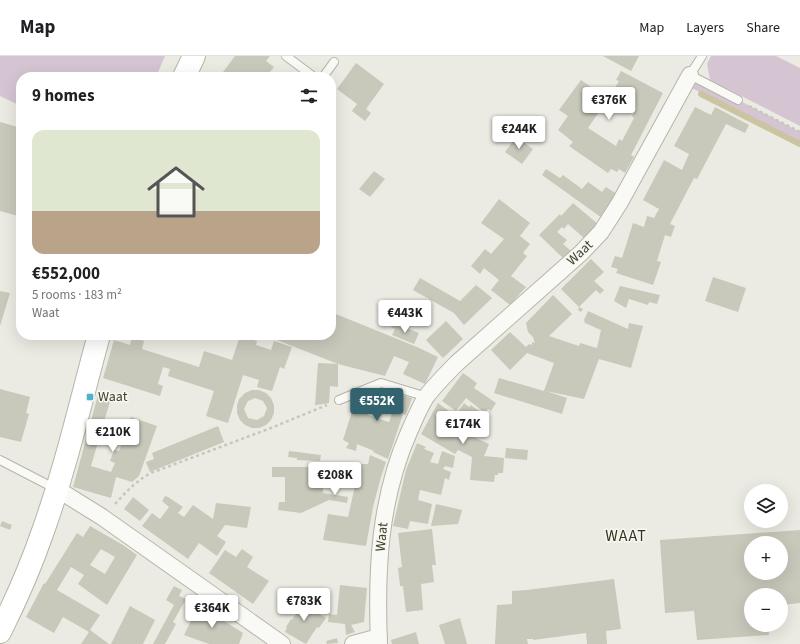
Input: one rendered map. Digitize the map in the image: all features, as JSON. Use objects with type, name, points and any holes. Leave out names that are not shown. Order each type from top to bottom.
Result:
[{"type":"main road","points":[[186,72],[194,56]]},
{"type":"main road","points":[[0,632],[37,547],[57,489],[98,340]]},
{"type":"street","name":"Waat","points":[[353,644],[379,641],[379,561],[383,519],[388,493],[406,437],[426,397],[457,363],[581,253],[601,232],[619,204],[690,75]]},
{"type":"street","points":[[57,489],[102,518],[282,644]]},
{"type":"lane","points":[[286,56],[307,72]]},
{"type":"lane","points":[[702,56],[690,75],[738,100]]},
{"type":"lane","points":[[327,72],[334,62]]},
{"type":"lane","points":[[339,400],[381,383],[426,397]]},
{"type":"lane","points":[[0,460],[57,489]]},
{"type":"path","points":[[738,100],[800,132]]},
{"type":"path","points":[[102,518],[133,486],[142,478],[151,473],[271,428],[339,400]]},
{"type":"shaded area","points":[[0,56],[165,56],[158,72],[16,72],[16,104],[0,96]]},
{"type":"shaded area","points":[[711,56],[776,56],[800,68],[800,126],[710,80],[707,64]]},
{"type":"shaded area","points":[[690,75],[800,132],[800,144],[684,84]]},
{"type":"building","points":[[235,56],[270,56],[266,61],[274,67],[270,72],[223,72]]},
{"type":"building","points":[[603,56],[639,56],[631,71]]},
{"type":"building","points":[[356,63],[384,84],[366,109],[371,113],[365,121],[352,111],[357,104],[337,89]]},
{"type":"building","points":[[621,71],[663,93],[631,155],[634,157],[625,173],[619,169],[617,172],[611,169],[608,173],[569,146],[573,142],[558,130],[568,116],[559,110],[581,80],[608,99],[619,81],[616,80]],"holes":[[[621,101],[636,108],[632,116],[634,118],[622,141],[619,139],[616,146],[588,128],[605,103],[618,109]]]},
{"type":"building","points":[[695,107],[711,115],[715,107],[749,125],[745,133],[726,124],[697,179],[694,178],[670,224],[675,226],[671,237],[665,235],[657,261],[661,262],[653,285],[616,273],[618,269],[611,267],[615,256],[622,258],[633,223],[644,227],[647,216],[654,218],[659,209],[643,200],[664,160],[682,170],[689,154],[674,146]]},
{"type":"building","points":[[0,122],[16,127],[16,215],[0,211]]},
{"type":"building","points":[[516,137],[533,149],[522,164],[505,152]]},
{"type":"building","points":[[546,169],[560,178],[563,175],[582,189],[588,182],[602,192],[606,187],[617,194],[602,218],[542,175]]},
{"type":"building","points":[[374,171],[385,179],[370,197],[359,189]]},
{"type":"building","points":[[499,199],[530,223],[520,236],[530,244],[523,253],[527,256],[511,276],[526,287],[510,305],[491,290],[499,280],[484,268],[480,274],[471,266],[485,249],[491,254],[504,239],[481,223]]},
{"type":"building","points":[[573,203],[598,224],[585,239],[568,224],[564,229],[562,227],[557,232],[567,240],[563,244],[571,251],[563,258],[539,235],[560,214],[561,216]]},
{"type":"building","points":[[591,259],[604,272],[594,281],[604,290],[600,294],[596,290],[579,307],[561,289]]},
{"type":"building","points":[[713,277],[746,288],[738,312],[705,301]]},
{"type":"building","points":[[420,278],[460,301],[476,285],[492,298],[464,325],[454,313],[413,290]]},
{"type":"building","points":[[620,286],[660,295],[657,304],[649,302],[648,305],[629,299],[626,308],[614,301]]},
{"type":"building","points":[[0,291],[10,293],[0,326]]},
{"type":"building","points":[[553,295],[572,314],[549,336],[579,346],[580,343],[597,348],[601,330],[585,323],[584,320],[588,311],[628,329],[629,323],[643,326],[631,368],[599,359],[584,399],[546,391],[567,398],[562,414],[494,393],[499,378],[544,391],[554,363],[527,353],[510,370],[491,350],[510,332],[526,347],[529,344],[532,345],[532,342],[535,343],[533,337],[528,332],[526,323]]},
{"type":"building","points":[[579,307],[583,309],[581,312],[578,310]]},
{"type":"building","points":[[336,314],[438,357],[425,384],[403,374],[409,362],[394,356],[385,376],[338,364],[277,340],[336,340]]},
{"type":"building","points":[[446,321],[463,339],[443,358],[426,340]]},
{"type":"building","points":[[394,323],[419,333],[414,344],[392,335],[395,329],[391,327]]},
{"type":"building","points":[[114,340],[130,345],[131,340],[141,340],[144,341],[142,349],[199,367],[204,351],[232,360],[239,340],[257,341],[256,345],[271,350],[274,341],[292,347],[284,369],[280,367],[272,391],[257,387],[259,380],[243,375],[228,423],[206,416],[214,391],[168,376],[170,369],[163,367],[158,384],[163,386],[160,396],[103,378]]},
{"type":"building","points":[[318,363],[338,364],[338,387],[330,386],[329,403],[315,405]]},
{"type":"building","points":[[463,373],[477,383],[474,388],[496,403],[491,411],[488,409],[485,413],[466,398],[456,411],[442,401]]},
{"type":"building","points":[[0,389],[30,397],[26,413],[29,414],[21,442],[0,437]]},
{"type":"building","points":[[382,389],[412,398],[406,415],[403,414],[388,459],[357,444],[356,451],[346,448],[349,443],[343,440],[354,405],[362,408],[368,391]],"holes":[[[372,403],[393,410],[389,422],[368,415]]]},
{"type":"building","points":[[252,390],[259,390],[266,393],[271,398],[274,405],[274,413],[271,420],[266,425],[259,428],[252,428],[245,425],[240,420],[237,413],[237,405],[239,399],[245,393]],"holes":[[[255,398],[263,401],[267,408],[264,416],[257,420],[248,418],[244,409],[248,401]]]},
{"type":"building","points":[[98,395],[111,398],[91,466],[111,472],[115,463],[110,461],[114,450],[119,451],[131,417],[157,426],[139,476],[132,482],[116,477],[111,498],[73,487]]},
{"type":"building","points":[[438,403],[453,414],[449,422],[450,423],[467,434],[489,444],[484,456],[504,458],[503,473],[498,473],[498,475],[495,475],[494,482],[470,480],[472,457],[458,450],[455,454],[421,434]]},
{"type":"building","points":[[464,403],[469,407],[471,405],[488,418],[484,422],[480,419],[478,420],[481,422],[479,425],[458,412]]},
{"type":"building","points":[[218,426],[224,442],[150,472],[146,462],[154,459],[152,453]]},
{"type":"building","points":[[417,443],[426,447],[424,449],[434,453],[430,462],[438,464],[442,451],[455,456],[453,468],[445,466],[443,469],[451,472],[449,480],[445,478],[441,495],[420,490],[418,500],[432,504],[428,524],[410,521],[408,529],[393,526],[406,470]]},
{"type":"building","points":[[506,448],[528,450],[527,460],[505,458]]},
{"type":"building","points":[[289,451],[321,455],[320,461],[297,460],[297,458],[288,457]]},
{"type":"building","points":[[370,455],[386,462],[373,507],[366,546],[323,540],[328,514],[348,517],[357,477],[351,478],[351,483],[323,486],[323,493],[348,497],[347,503],[329,500],[301,513],[278,510],[279,502],[285,502],[285,477],[272,477],[272,467],[312,467],[342,464],[368,464]]},
{"type":"building","points":[[165,496],[183,507],[178,513],[184,517],[193,505],[213,519],[216,503],[251,507],[247,528],[225,525],[217,536],[226,542],[217,556],[199,543],[188,559],[142,526],[152,513],[160,519],[169,507],[162,501]]},
{"type":"building","points":[[133,497],[149,510],[140,521],[124,509]]},
{"type":"building","points":[[436,504],[462,510],[458,524],[431,526]]},
{"type":"building","points":[[2,521],[12,525],[10,530],[0,526]]},
{"type":"building","points":[[90,526],[137,555],[107,605],[78,584],[84,575],[71,567],[57,590],[100,615],[90,630],[109,644],[81,644],[89,632],[63,617],[54,633],[26,617],[44,583],[45,584],[77,533],[83,537]],"holes":[[[101,549],[115,557],[105,574],[90,565]]]},
{"type":"building","points":[[432,529],[436,565],[432,565],[434,582],[421,584],[423,610],[406,612],[403,586],[400,586],[398,568],[402,567],[398,533]]},
{"type":"building","points":[[800,530],[800,603],[788,604],[788,588],[744,588],[744,632],[769,632],[769,635],[697,640],[694,611],[665,613],[660,540]]},
{"type":"building","points":[[242,549],[253,557],[247,567],[269,581],[253,604],[209,573],[225,550],[236,557]]},
{"type":"building","points":[[614,579],[621,629],[606,631],[607,644],[587,644],[586,633],[533,640],[527,639],[528,644],[495,644],[497,605],[512,604],[512,591]]},
{"type":"building","points":[[340,585],[367,588],[364,622],[351,625],[355,632],[346,635],[345,624],[328,622],[329,614],[337,615]]},
{"type":"building","points":[[174,586],[182,590],[179,596],[186,599],[173,622],[176,624],[165,644],[153,644],[174,605],[166,600]]},
{"type":"building","points":[[301,598],[308,603],[306,606],[326,618],[319,628],[317,627],[306,644],[285,632],[286,627],[296,614],[292,611]]},
{"type":"building","points":[[199,605],[243,633],[239,644],[209,644],[184,635]]},
{"type":"building","points":[[130,606],[155,620],[143,644],[111,644]]},
{"type":"building","points":[[460,618],[467,644],[445,644],[439,625]]},
{"type":"building","points":[[416,632],[419,644],[392,644],[391,640]]},
{"type":"building","points":[[337,638],[338,643],[327,644],[326,641]]},
{"type":"waterway","points":[[701,94],[800,144]]},
{"type":"place","name":"Waat","points":[[90,397]]},
{"type":"district","name":"WAAT","points":[[626,536]]}]
